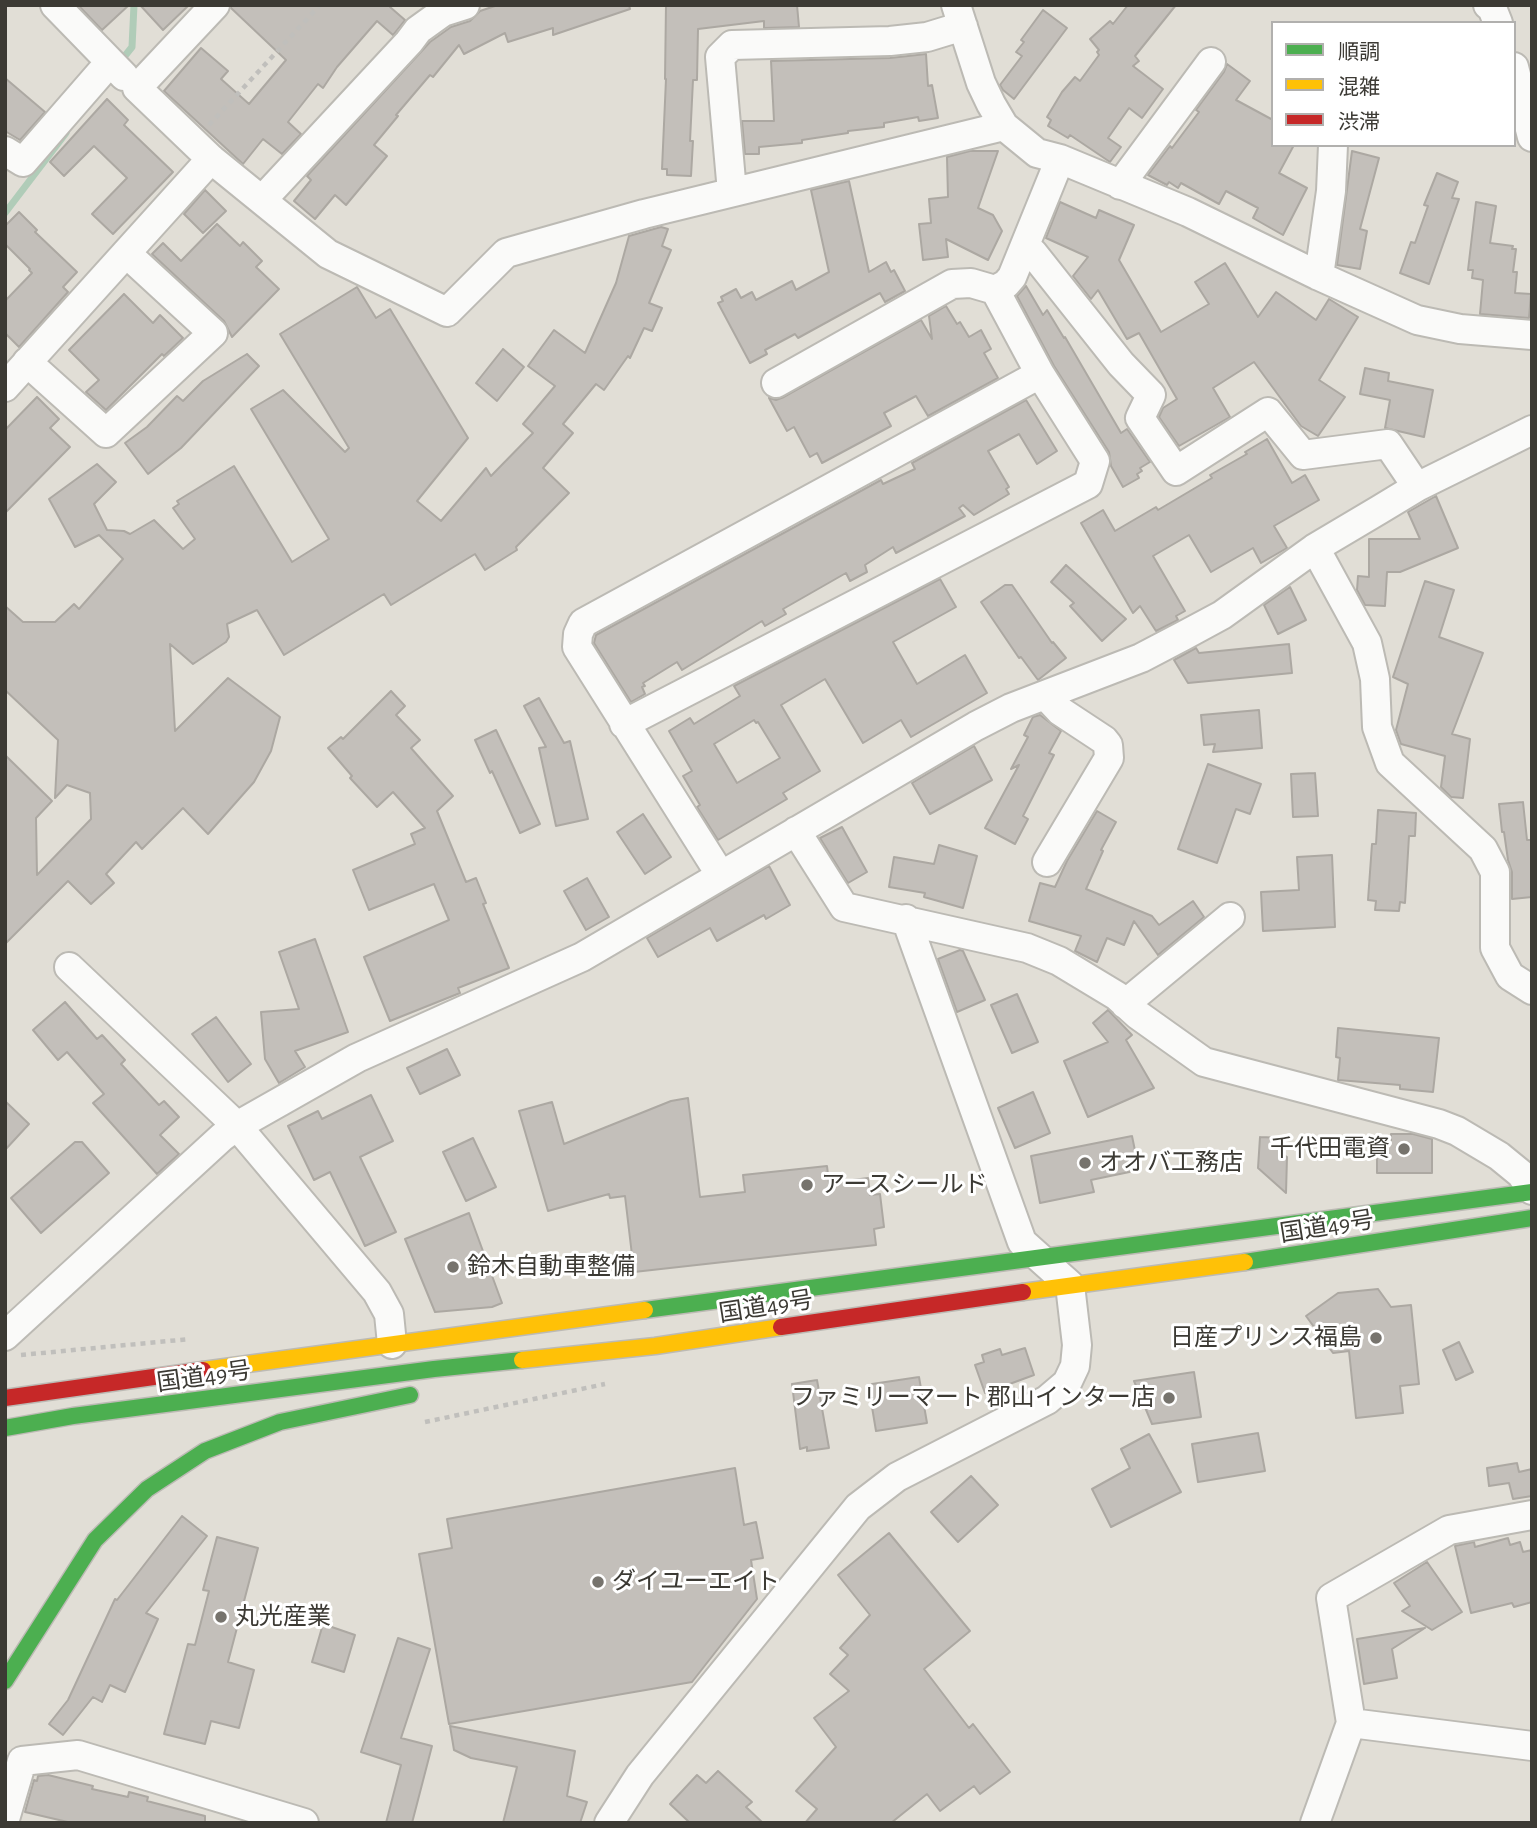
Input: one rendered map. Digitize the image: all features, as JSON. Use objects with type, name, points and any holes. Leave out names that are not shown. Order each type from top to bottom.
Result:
[{"type":"highway","name":"国道49号","points":[[5,1398],[1532,1191]]},
{"type":"highway","name":"国道49号","points":[[5,1428],[74,1416],[434,1369],[656,1346],[1070,1285],[1312,1254],[1532,1218]]},
{"type":"highway","points":[[106,1367],[392,1344]]},
{"type":"highway","points":[[483,1380],[656,1346]]},
{"type":"highway","points":[[5,1681],[95,1540],[147,1489],[205,1451],[280,1422],[432,1391]]},
{"type":"street","points":[[55,5],[110,62],[203,150],[328,254],[447,312],[506,253],[644,214],[1004,126]]},
{"type":"street","points":[[137,88],[215,5]]},
{"type":"street","points":[[262,200],[418,30],[443,12],[465,5]]},
{"type":"street","points":[[1488,5],[1497,21]]},
{"type":"street","points":[[732,192],[720,57],[724,50],[732,45],[927,37],[959,16],[981,83],[1004,126],[1037,153],[1060,159],[1188,212],[1417,320],[1460,329],[1532,335]]},
{"type":"street","points":[[1120,185],[1211,61]]},
{"type":"street","points":[[5,151],[23,162],[110,62]]},
{"type":"street","points":[[1516,71],[1527,92],[1532,137]]},
{"type":"street","points":[[1319,276],[1331,191],[1333,147]]},
{"type":"street","points":[[5,387],[126,253],[203,150]]},
{"type":"street","points":[[776,383],[952,284],[971,283],[995,290],[1006,284],[1012,277],[1025,247],[1060,159]]},
{"type":"street","points":[[1025,247],[1033,253],[1121,364],[1151,395],[1140,418],[1176,471],[1268,412],[1303,455],[1388,444],[1417,487]]},
{"type":"street","points":[[27,362],[106,433],[213,333],[126,253]]},
{"type":"street","points":[[624,724],[1088,484],[1095,461],[1040,374],[995,290]]},
{"type":"street","points":[[720,874],[577,647],[578,634],[583,623],[1040,374]]},
{"type":"street","points":[[12,1346],[222,1137],[237,1126],[357,1058],[582,957],[976,726],[1045,695],[1141,658],[1222,615],[1315,548],[1417,487],[1532,430]]},
{"type":"street","points":[[1315,548],[1367,643],[1375,678],[1377,727],[1390,763],[1483,849],[1495,872],[1495,948],[1510,976],[1532,990]]},
{"type":"street","points":[[1045,695],[1060,711],[1104,740],[1108,745],[1109,758],[1047,862]]},
{"type":"street","points":[[796,831],[844,907],[1027,948],[1076,971],[1204,1062],[1457,1131],[1499,1156],[1521,1174],[1532,1191]]},
{"type":"street","points":[[1125,1004],[1230,917]]},
{"type":"street","points":[[609,1823],[640,1775],[858,1507],[897,1477],[1047,1400],[1068,1383],[1075,1366],[1077,1345],[1070,1285],[1022,1242],[906,919]]},
{"type":"street","points":[[69,967],[237,1126],[377,1292],[389,1314],[392,1344]]},
{"type":"street","points":[[1315,1823],[1351,1723],[1331,1598],[1449,1530],[1532,1515]]},
{"type":"street","points":[[1351,1723],[1532,1746]]},
{"type":"street","points":[[5,1819],[22,1761],[78,1755],[276,1819],[304,1823]]},
{"type":"path","points":[[203,150],[320,5]]},
{"type":"path","points":[[12,1346],[203,1338]]},
{"type":"building","points":[[78,5],[129,5],[102,30]]},
{"type":"building","points":[[140,5],[189,5],[163,30]]},
{"type":"building","points":[[231,5],[391,5],[405,20],[393,35],[377,21],[337,67],[323,88],[318,84],[288,122],[301,134],[282,154],[263,139],[243,164],[164,91],[201,48],[228,71],[221,79],[249,104],[286,60],[231,8]]},
{"type":"building","points":[[498,5],[629,5],[630,9],[553,35],[553,28],[508,42],[505,33],[464,54],[459,45],[396,115],[398,116],[374,145],[387,156],[346,205],[335,195],[315,219],[294,201],[311,180],[307,176],[430,42],[451,27],[470,21],[480,11]]},
{"type":"building","points":[[666,5],[797,5],[799,27],[764,28],[764,21],[698,29],[697,80],[693,80],[690,141],[693,141],[691,176],[667,175],[667,169],[662,169]]},
{"type":"building","points":[[1128,5],[1176,5],[1135,56],[1139,61],[1133,66],[1163,89],[1142,118],[1129,108],[1108,138],[1121,147],[1110,162],[1070,135],[1068,138],[1048,126],[1051,120],[1047,117],[1062,92],[1075,77],[1080,81],[1099,55],[1099,50],[1090,39],[1110,21],[1113,24]]},
{"type":"building","points":[[1043,10],[1067,28],[1014,99],[1000,85],[1022,56],[1016,52],[1024,42],[1021,40]]},
{"type":"building","points":[[926,54],[928,86],[932,85],[938,118],[919,121],[918,117],[884,123],[884,127],[848,131],[802,140],[802,143],[759,147],[759,154],[745,154],[742,121],[774,121],[771,61],[890,58]]},
{"type":"building","points":[[1227,64],[1250,81],[1236,100],[1271,119],[1271,147],[1293,147],[1279,173],[1307,188],[1283,235],[1253,218],[1258,208],[1226,191],[1219,204],[1181,183],[1178,188],[1148,175],[1199,112],[1196,110]]},
{"type":"building","points":[[5,78],[45,112],[20,140],[5,131]]},
{"type":"building","points":[[107,99],[128,120],[124,125],[173,172],[113,234],[92,214],[127,178],[94,146],[64,176],[50,162]]},
{"type":"building","points":[[970,151],[998,151],[978,208],[993,215],[1002,231],[988,260],[946,239],[948,257],[923,260],[919,224],[931,223],[929,199],[948,197],[947,157]]},
{"type":"building","points":[[1352,151],[1379,158],[1360,229],[1367,231],[1360,269],[1337,265]]},
{"type":"building","points":[[1437,173],[1458,182],[1452,198],[1459,199],[1429,284],[1400,273],[1411,242],[1415,243],[1428,206],[1424,205]]},
{"type":"building","points":[[849,181],[869,272],[886,262],[891,272],[894,270],[905,291],[885,302],[880,293],[798,338],[795,334],[765,350],[767,354],[750,363],[718,303],[723,301],[721,297],[736,289],[741,298],[752,292],[756,300],[792,281],[796,290],[829,272],[811,190]]},
{"type":"building","points":[[205,190],[226,211],[203,233],[184,214]]},
{"type":"building","points":[[1060,202],[1096,218],[1099,210],[1134,225],[1119,260],[1161,332],[1209,304],[1195,282],[1225,263],[1258,317],[1276,292],[1316,320],[1329,299],[1358,317],[1319,380],[1345,397],[1318,436],[1301,426],[1254,362],[1213,388],[1230,417],[1179,446],[1159,417],[1163,408],[1177,399],[1139,333],[1127,339],[1098,290],[1091,299],[1073,276],[1088,257],[1046,238]]},
{"type":"building","points":[[1476,202],[1496,206],[1490,243],[1513,246],[1512,249],[1516,249],[1513,272],[1517,272],[1515,293],[1531,294],[1529,318],[1480,314],[1483,280],[1472,278],[1473,270],[1468,270]]},
{"type":"building","points":[[19,212],[37,230],[35,232],[77,272],[63,287],[68,292],[19,347],[5,333],[5,301],[32,273],[5,244],[5,226]]},
{"type":"building","points":[[217,224],[240,246],[243,242],[262,261],[256,267],[279,289],[232,337],[224,321],[152,254],[163,243],[181,261]]},
{"type":"building","points":[[661,227],[668,229],[662,246],[671,250],[649,303],[662,308],[652,331],[644,328],[630,358],[628,356],[604,390],[596,384],[563,424],[573,433],[543,468],[569,493],[516,547],[517,550],[485,570],[475,554],[391,605],[384,594],[284,655],[257,610],[227,624],[229,637],[226,642],[193,664],[170,644],[175,731],[228,678],[280,717],[271,751],[254,782],[208,834],[183,808],[142,849],[136,842],[106,874],[114,883],[91,904],[68,881],[5,944],[5,755],[52,801],[36,818],[37,875],[91,819],[90,793],[67,785],[55,798],[58,740],[5,690],[5,606],[23,622],[55,622],[74,604],[79,609],[123,559],[99,535],[75,547],[49,499],[97,464],[116,482],[94,504],[107,530],[130,534],[154,520],[183,549],[195,539],[173,508],[179,504],[177,501],[234,466],[292,562],[329,539],[251,409],[283,390],[345,452],[349,448],[280,334],[357,287],[376,318],[390,309],[468,438],[417,501],[441,521],[486,468],[491,476],[533,433],[523,424],[555,386],[528,366],[554,330],[585,353],[616,283],[629,236]]},
{"type":"building","points":[[1026,286],[1043,315],[1047,310],[1065,337],[1121,433],[1127,429],[1150,462],[1140,468],[1142,471],[1137,474],[1139,478],[1123,487],[1111,466],[1109,452],[1054,366],[1017,296]]},
{"type":"building","points":[[124,294],[153,323],[160,315],[183,338],[164,356],[162,354],[106,410],[86,392],[99,380],[69,350]]},
{"type":"building","points":[[946,306],[969,337],[981,330],[991,349],[984,353],[998,378],[928,416],[916,396],[884,413],[891,426],[822,463],[817,453],[810,457],[794,427],[787,431],[769,398],[776,400],[784,397],[921,320],[932,339],[929,316]]},
{"type":"building","points":[[503,349],[524,367],[497,401],[476,383]]},
{"type":"building","points":[[247,354],[259,366],[181,448],[148,474],[125,443],[147,427],[177,396],[183,401],[203,381]]},
{"type":"building","points":[[1365,368],[1389,373],[1388,381],[1433,390],[1424,437],[1385,428],[1390,400],[1360,394]]},
{"type":"building","points":[[37,397],[59,419],[50,428],[70,447],[5,513],[5,430]]},
{"type":"building","points":[[1026,400],[1057,451],[1037,464],[1019,434],[988,451],[1009,487],[1006,489],[1009,494],[974,515],[963,505],[959,508],[965,516],[896,553],[893,547],[865,565],[867,572],[850,581],[846,573],[783,609],[786,614],[765,626],[762,621],[682,670],[677,662],[643,683],[645,694],[631,702],[594,643],[596,635],[881,480],[883,484],[915,469],[912,463]]},
{"type":"building","points":[[1267,439],[1292,483],[1305,475],[1319,500],[1274,526],[1287,548],[1261,563],[1253,548],[1211,572],[1189,535],[1153,556],[1185,611],[1176,616],[1178,620],[1156,631],[1140,606],[1133,613],[1081,523],[1103,510],[1115,531],[1156,507],[1158,510],[1212,478],[1210,475]]},
{"type":"building","points":[[1436,496],[1458,548],[1400,572],[1387,572],[1385,606],[1365,605],[1357,590],[1358,576],[1369,577],[1369,539],[1420,539],[1408,512]]},
{"type":"building","points":[[1066,565],[1126,619],[1102,641],[1070,606],[1074,603],[1051,582]]},
{"type":"building","points":[[940,579],[956,607],[893,642],[917,684],[965,655],[987,693],[911,737],[901,720],[863,743],[825,679],[781,705],[820,771],[783,793],[787,799],[718,840],[697,807],[700,805],[683,776],[692,771],[669,731],[690,718],[694,724],[740,696],[734,686]],"holes":[[[754,720],[758,722],[780,758],[737,783],[714,744]]]},
{"type":"building","points":[[1425,581],[1454,590],[1439,637],[1483,653],[1452,734],[1470,739],[1463,798],[1451,797],[1441,787],[1445,756],[1401,744],[1396,730],[1408,684],[1393,677]]},
{"type":"building","points":[[1005,585],[1012,585],[1052,643],[1066,658],[1038,680],[1021,657],[1019,658],[981,602]]},
{"type":"building","points":[[1290,587],[1306,620],[1278,634],[1264,605]]},
{"type":"building","points":[[1289,644],[1292,673],[1188,683],[1174,660],[1196,648],[1199,653]]},
{"type":"building","points":[[391,691],[405,706],[396,715],[420,740],[411,748],[453,796],[437,811],[466,882],[476,878],[486,903],[483,904],[509,968],[458,988],[460,993],[390,1021],[364,957],[449,920],[434,884],[369,910],[353,870],[415,844],[411,834],[425,828],[393,792],[377,807],[350,778],[352,776],[328,748],[341,737],[343,739]]},
{"type":"building","points":[[539,698],[564,743],[570,741],[588,819],[556,826],[539,748],[546,747],[524,706]]},
{"type":"building","points":[[1259,710],[1262,748],[1213,752],[1215,744],[1204,745],[1201,715]]},
{"type":"building","points":[[1040,715],[1061,731],[1049,753],[1054,755],[1023,816],[1028,819],[1015,844],[985,828],[1019,765],[1011,769],[1028,737],[1024,735],[1033,717]]},
{"type":"building","points":[[496,730],[540,824],[520,833],[475,740]]},
{"type":"building","points":[[974,746],[992,780],[930,814],[912,783]]},
{"type":"building","points":[[1208,764],[1261,784],[1250,814],[1236,809],[1217,863],[1178,849]]},
{"type":"building","points":[[1315,773],[1318,816],[1293,817],[1291,774]]},
{"type":"building","points":[[1523,802],[1527,840],[1532,840],[1532,897],[1512,899],[1512,872],[1502,832],[1499,804]]},
{"type":"building","points":[[1378,810],[1416,813],[1415,836],[1409,836],[1405,903],[1400,902],[1399,911],[1375,910],[1376,901],[1368,900],[1372,844],[1376,844]]},
{"type":"building","points":[[1097,811],[1116,822],[1101,850],[1103,851],[1086,889],[1152,916],[1159,925],[1193,901],[1204,917],[1158,955],[1134,921],[1124,945],[1107,938],[1097,962],[1075,951],[1081,936],[1029,921],[1040,883],[1055,887]]},
{"type":"building","points":[[643,814],[671,857],[645,874],[617,832]]},
{"type":"building","points":[[842,827],[867,872],[848,883],[820,838]]},
{"type":"building","points":[[939,845],[977,856],[963,908],[924,897],[925,893],[889,887],[894,857],[934,864]]},
{"type":"building","points":[[1332,855],[1335,927],[1263,931],[1261,892],[1299,890],[1297,857]]},
{"type":"building","points":[[769,866],[790,905],[766,919],[764,915],[717,941],[710,928],[658,957],[647,938]]},
{"type":"building","points":[[587,878],[609,917],[586,930],[564,891]]},
{"type":"building","points":[[315,939],[348,1032],[295,1051],[305,1067],[279,1083],[265,1059],[261,1012],[299,1009],[279,952]]},
{"type":"building","points":[[963,951],[985,1000],[957,1012],[938,959]]},
{"type":"building","points":[[1017,994],[1038,1042],[1012,1053],[991,1005]]},
{"type":"building","points":[[65,1002],[97,1039],[102,1035],[125,1060],[121,1064],[159,1105],[164,1101],[179,1117],[160,1135],[179,1154],[157,1174],[93,1103],[104,1094],[67,1052],[58,1060],[33,1030]]},
{"type":"building","points":[[1108,1010],[1132,1035],[1126,1040],[1154,1088],[1088,1117],[1064,1061],[1108,1042],[1093,1023]]},
{"type":"building","points":[[216,1017],[251,1064],[228,1082],[192,1034]]},
{"type":"building","points":[[1338,1028],[1439,1038],[1433,1092],[1400,1089],[1400,1085],[1338,1080]]},
{"type":"building","points":[[447,1049],[460,1075],[420,1094],[407,1068]]},
{"type":"building","points":[[1033,1092],[1050,1133],[1015,1148],[998,1108]]},
{"type":"building","points":[[371,1095],[393,1141],[360,1157],[396,1232],[365,1246],[330,1172],[314,1180],[288,1126],[318,1111],[322,1119]]},
{"type":"building","name":"アースシールド","points":[[688,1098],[700,1197],[745,1192],[743,1175],[827,1166],[829,1183],[868,1178],[870,1195],[880,1194],[884,1227],[874,1229],[876,1245],[634,1272],[625,1196],[610,1198],[609,1194],[548,1211],[519,1111],[552,1102],[564,1144],[671,1101]]},
{"type":"building","points":[[5,1101],[29,1124],[5,1150]]},
{"type":"building","name":"千代田電資","points":[[1391,1134],[1413,1134],[1432,1139],[1432,1173],[1377,1173],[1377,1142],[1391,1142]]},
{"type":"building","name":"オオバ工務店","points":[[1132,1136],[1139,1170],[1091,1180],[1094,1192],[1040,1203],[1031,1156]]},
{"type":"building","points":[[1260,1137],[1284,1138],[1284,1155],[1287,1157],[1286,1193],[1258,1168]]},
{"type":"building","points":[[473,1138],[496,1187],[466,1201],[443,1152]]},
{"type":"building","points":[[75,1142],[82,1142],[109,1173],[41,1233],[11,1198]]},
{"type":"building","points":[[469,1213],[502,1303],[492,1307],[435,1312],[405,1239]]},
{"type":"building","points":[[1378,1289],[1391,1307],[1411,1305],[1419,1384],[1400,1386],[1403,1413],[1356,1418],[1349,1351],[1333,1353],[1306,1316],[1338,1293]]},
{"type":"building","points":[[1459,1342],[1473,1372],[1456,1380],[1443,1350]]},
{"type":"building","points":[[1025,1348],[1034,1375],[985,1393],[975,1365],[984,1362],[982,1355],[1000,1349],[1002,1355]]},
{"type":"building","points":[[1194,1372],[1201,1417],[1152,1424],[1134,1381]]},
{"type":"building","points":[[919,1377],[927,1423],[876,1431],[869,1389],[872,1384]]},
{"type":"building","points":[[817,1380],[829,1448],[807,1451],[807,1447],[800,1449],[792,1384]]},
{"type":"building","points":[[1258,1433],[1265,1471],[1198,1482],[1192,1444]]},
{"type":"building","points":[[1149,1434],[1181,1492],[1111,1527],[1092,1489],[1130,1468],[1121,1449]]},
{"type":"building","points":[[1517,1463],[1519,1472],[1532,1469],[1532,1496],[1513,1499],[1509,1483],[1489,1486],[1487,1468]]},
{"type":"building","points":[[735,1468],[744,1525],[756,1522],[763,1558],[751,1560],[757,1599],[692,1682],[449,1724],[419,1554],[452,1548],[447,1519]]},
{"type":"building","points":[[971,1476],[998,1505],[958,1542],[931,1512]]},
{"type":"building","points":[[182,1516],[207,1536],[146,1613],[158,1619],[125,1692],[110,1685],[102,1702],[93,1697],[63,1735],[49,1724],[68,1700],[115,1599],[117,1600]]},
{"type":"building","points":[[889,1533],[970,1631],[924,1669],[969,1728],[973,1724],[1010,1772],[980,1794],[974,1786],[940,1811],[927,1794],[891,1823],[805,1823],[817,1809],[796,1791],[836,1747],[814,1718],[849,1691],[830,1674],[848,1655],[840,1648],[870,1615],[838,1575]]},
{"type":"building","name":"丸光産業","points":[[217,1537],[258,1548],[228,1662],[254,1670],[239,1728],[211,1721],[205,1744],[164,1734],[188,1644],[195,1645],[209,1591],[203,1590]]},
{"type":"building","points":[[1508,1538],[1510,1545],[1520,1542],[1523,1552],[1532,1550],[1532,1602],[1514,1607],[1512,1603],[1471,1613],[1455,1546],[1474,1542],[1475,1547]]},
{"type":"building","points":[[1427,1562],[1462,1612],[1432,1630],[1402,1611],[1410,1606],[1394,1583]]},
{"type":"building","points":[[323,1624],[355,1635],[344,1672],[312,1662]]},
{"type":"building","points":[[1425,1628],[1392,1649],[1397,1678],[1364,1684],[1357,1639]]},
{"type":"building","points":[[398,1638],[430,1649],[401,1738],[432,1746],[412,1823],[386,1823],[401,1765],[361,1752]]},
{"type":"building","points":[[450,1726],[575,1751],[567,1796],[587,1802],[580,1823],[503,1823],[517,1767],[471,1758],[454,1750]]},
{"type":"building","points":[[718,1771],[752,1802],[746,1807],[763,1823],[690,1823],[670,1804],[697,1775],[706,1783]]},
{"type":"building","points":[[48,1775],[128,1797],[129,1792],[148,1797],[147,1801],[205,1816],[205,1823],[72,1823],[25,1812],[34,1780],[37,1781],[38,1776]]},
{"type":"waterway","points":[[120,62],[132,47],[134,5]]},
{"type":"waterway","points":[[5,213],[66,133]]},
{"type":"traffic: fast","points":[[645,1310],[1532,1192]]},
{"type":"traffic: fast","points":[[1245,1262],[1532,1218]]},
{"type":"traffic: fast","points":[[5,1428],[73,1416],[522,1360]]},
{"type":"traffic: fast","points":[[5,1681],[95,1540],[147,1489],[205,1451],[280,1422],[410,1395]]},
{"type":"traffic: slow","points":[[1023,1292],[1245,1262]]},
{"type":"traffic: slow","points":[[203,1370],[645,1310]]},
{"type":"traffic: slow","points":[[522,1360],[655,1346],[781,1327]]},
{"type":"traffic: jam","points":[[781,1327],[1023,1292]]},
{"type":"traffic: jam","points":[[5,1398],[203,1370]]},
{"type":"place","name":"千代田電資","points":[[1404,1149]]},
{"type":"place","name":"オオバ工務店","points":[[1085,1163]]},
{"type":"place","name":"アースシールド","points":[[807,1185]]},
{"type":"place","name":"鈴木自動車整備","points":[[453,1267]]},
{"type":"place","name":"日産プリンス福島","points":[[1376,1338]]},
{"type":"place","name":"ファミリーマート 郡山インター店","points":[[1169,1398]]},
{"type":"place","name":"ダイユーエイト","points":[[598,1582]]},
{"type":"place","name":"丸光産業","points":[[221,1617]]}]
